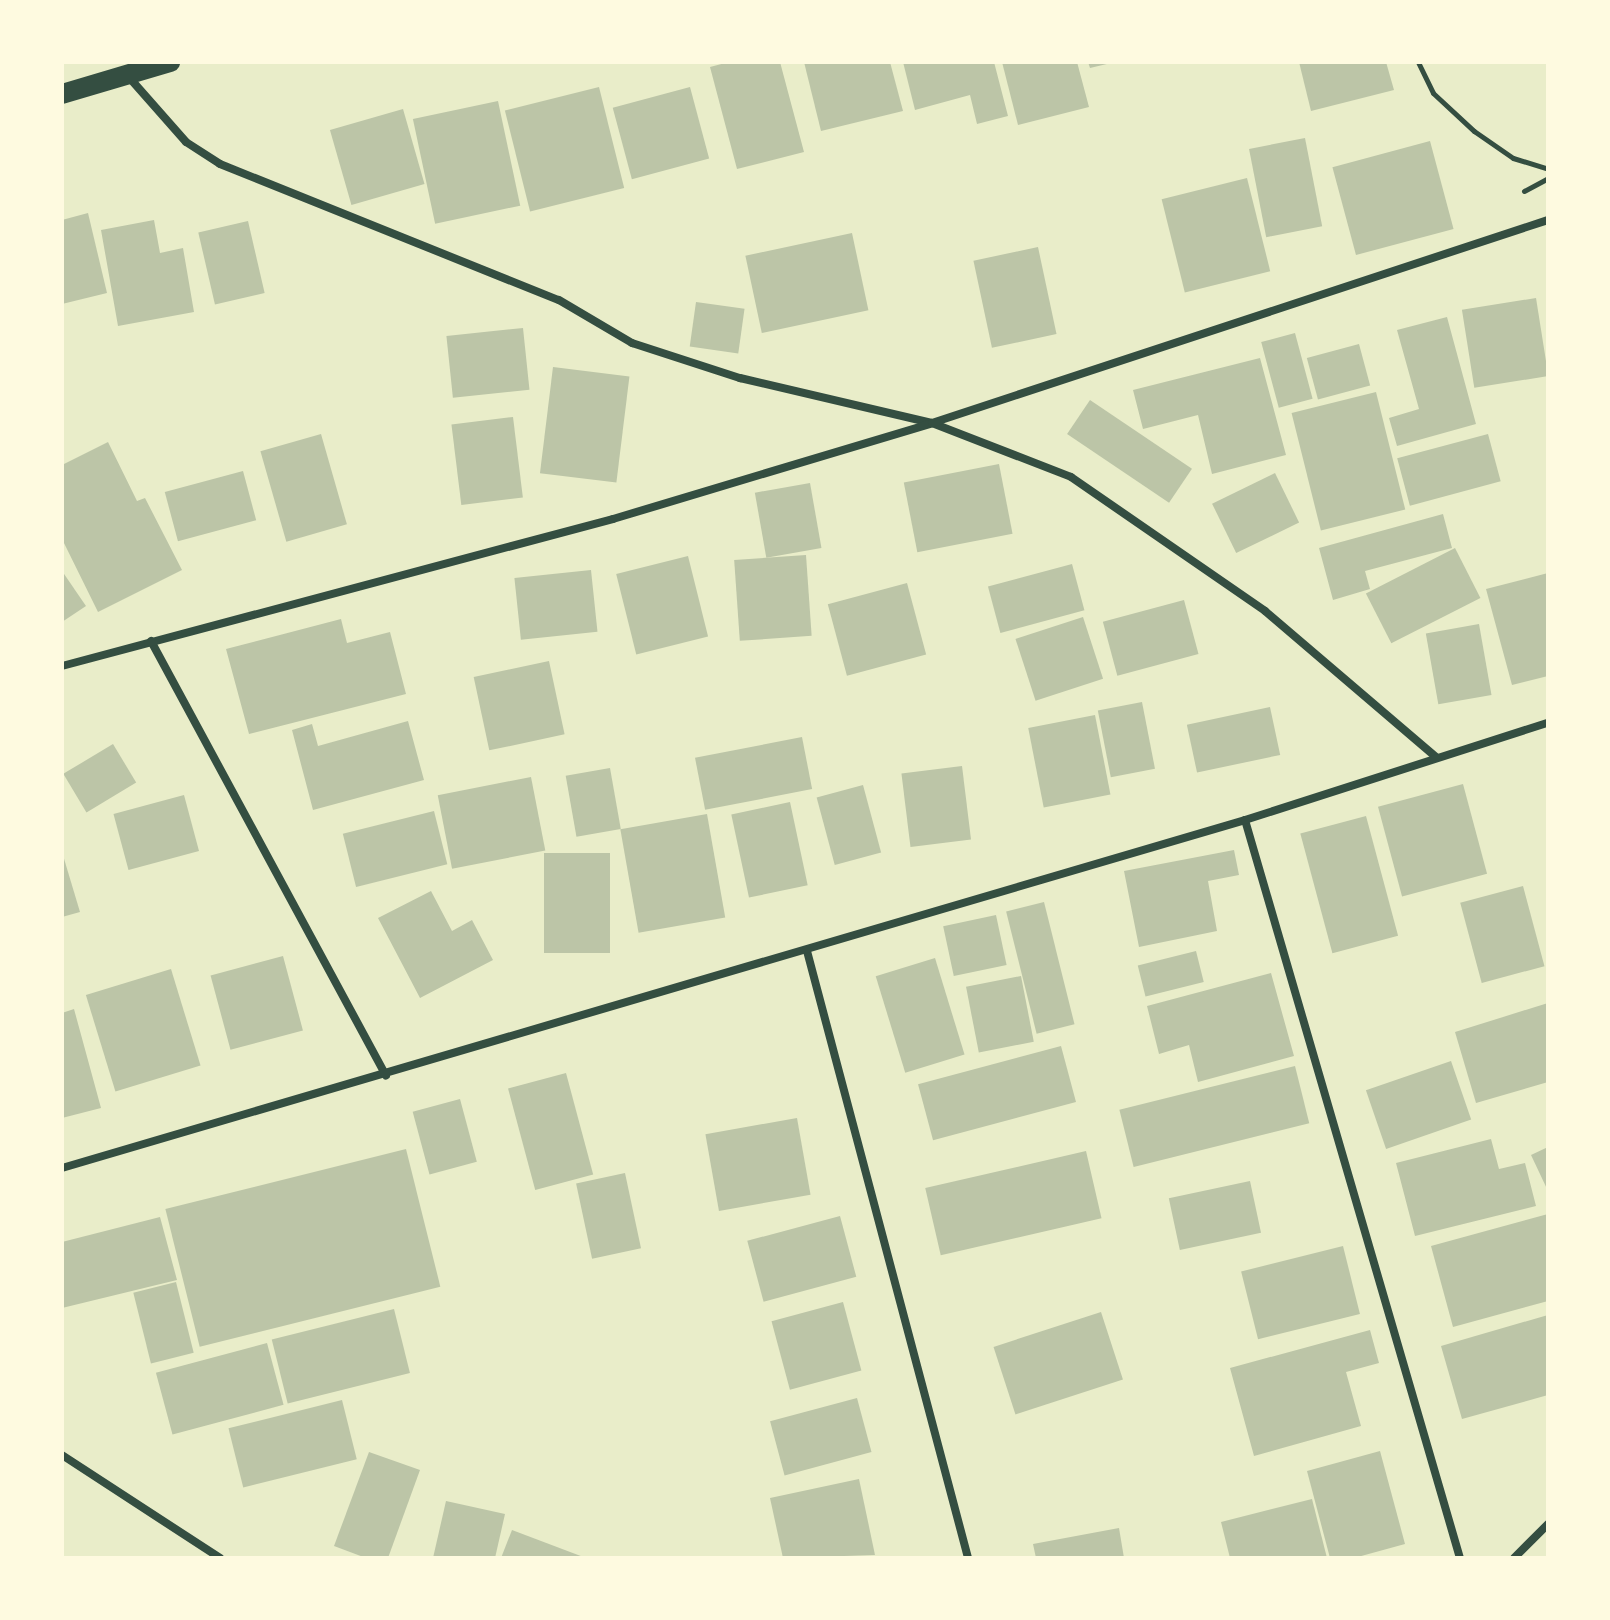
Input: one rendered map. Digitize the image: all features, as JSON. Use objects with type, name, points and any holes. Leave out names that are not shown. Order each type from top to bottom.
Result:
[{"type":"main road","points":[[62,94],[170,62]]},
{"type":"street","points":[[127,74],[186,142],[220,164],[559,300],[632,343],[740,378],[932,423],[1071,477],[1157,532],[1265,611],[1436,757]]},
{"type":"street","points":[[62,666],[613,519],[932,423],[1548,220]]},
{"type":"street","points":[[151,641],[386,1076]]},
{"type":"street","points":[[62,1168],[386,1076],[1245,820],[1548,723]]},
{"type":"street","points":[[1245,820],[1460,1558]]},
{"type":"street","points":[[807,951],[968,1558]]},
{"type":"street","points":[[62,1455],[220,1558]]},
{"type":"street","points":[[1514,1558],[1548,1524]]},
{"type":"path","points":[[1418,62],[1433,93],[1474,131],[1513,158],[1548,169]]},
{"type":"building","points":[[729,62],[780,62],[804,152],[737,169],[710,67]]},
{"type":"building","points":[[804,62],[890,62],[903,111],[821,131]]},
{"type":"building","points":[[903,62],[994,62],[1008,116],[977,124],[970,95],[915,110]]},
{"type":"building","points":[[1002,62],[1077,62],[1089,107],[1018,125]]},
{"type":"building","points":[[1088,62],[1110,62],[1111,63],[1090,68]]},
{"type":"building","points":[[1299,62],[1386,62],[1394,90],[1311,111]]},
{"type":"building","points":[[599,87],[624,188],[530,211],[505,110]]},
{"type":"building","points":[[690,87],[709,158],[632,179],[613,108]]},
{"type":"building","points":[[498,101],[520,206],[435,224],[413,119]]},
{"type":"building","points":[[403,109],[424,184],[351,205],[330,130]]},
{"type":"building","points":[[1305,138],[1322,226],[1266,237],[1249,149]]},
{"type":"building","points":[[1430,141],[1454,229],[1356,255],[1332,167]]},
{"type":"building","points":[[1247,178],[1270,271],[1185,292],[1162,199]]},
{"type":"building","points":[[88,213],[107,293],[62,304],[62,220]]},
{"type":"building","points":[[154,220],[160,253],[183,248],[194,312],[118,326],[101,230]]},
{"type":"building","points":[[248,221],[265,293],[215,305],[198,232]]},
{"type":"building","points":[[852,233],[868,310],[762,333],[745,256]]},
{"type":"building","points":[[1038,247],[1057,334],[992,348],[973,261]]},
{"type":"building","points":[[1536,298],[1548,376],[1474,388],[1462,310]]},
{"type":"building","points":[[696,302],[745,309],[738,353],[690,347]]},
{"type":"building","points":[[1447,317],[1476,424],[1397,446],[1389,418],[1419,409],[1397,330]]},
{"type":"building","points":[[523,328],[529,390],[453,398],[446,336]]},
{"type":"building","points":[[1295,333],[1313,399],[1279,408],[1261,342]]},
{"type":"building","points":[[1359,344],[1370,386],[1318,400],[1307,358]]},
{"type":"building","points":[[1260,358],[1286,455],[1212,474],[1198,415],[1143,429],[1133,390]]},
{"type":"building","points":[[553,367],[629,376],[616,483],[540,473]]},
{"type":"building","points":[[1376,392],[1405,509],[1321,530],[1292,413]]},
{"type":"building","points":[[1090,400],[1192,469],[1169,503],[1067,434]]},
{"type":"building","points":[[513,417],[523,497],[461,505],[451,425]]},
{"type":"building","points":[[321,434],[347,524],[286,542],[260,451]]},
{"type":"building","points":[[1488,434],[1501,481],[1410,506],[1397,458]]},
{"type":"building","points":[[108,442],[137,501],[145,498],[182,570],[98,612],[62,539],[62,465]]},
{"type":"building","points":[[999,464],[1013,534],[917,552],[904,483]]},
{"type":"building","points":[[243,471],[256,520],[178,541],[165,492]]},
{"type":"building","points":[[1275,473],[1299,522],[1236,553],[1212,504]]},
{"type":"building","points":[[810,483],[821,548],[766,558],[755,493]]},
{"type":"building","points":[[1443,514],[1452,548],[1365,571],[1370,589],[1333,600],[1319,548]]},
{"type":"building","points":[[1455,548],[1480,598],[1391,643],[1366,593]]},
{"type":"building","points":[[806,555],[812,636],[740,641],[734,560]]},
{"type":"building","points":[[688,556],[708,637],[636,654],[616,574]]},
{"type":"building","points":[[1072,564],[1084,610],[1000,633],[988,587]]},
{"type":"building","points":[[591,570],[597,632],[521,640],[514,578]]},
{"type":"building","points":[[62,571],[86,606],[62,622]]},
{"type":"building","points":[[1548,573],[1548,676],[1512,685],[1486,589]]},
{"type":"building","points":[[907,583],[926,654],[847,676],[828,604]]},
{"type":"building","points":[[1184,600],[1198,654],[1117,676],[1103,622]]},
{"type":"building","points":[[1083,617],[1103,679],[1036,701],[1015,639]]},
{"type":"building","points":[[341,619],[347,643],[390,632],[406,694],[249,734],[226,649]]},
{"type":"building","points":[[1479,624],[1492,695],[1438,704],[1426,633]]},
{"type":"building","points":[[549,661],[565,734],[489,750],[474,677]]},
{"type":"building","points":[[1142,702],[1155,769],[1111,777],[1098,711]]},
{"type":"building","points":[[1270,707],[1280,755],[1197,773],[1187,725]]},
{"type":"building","points":[[1095,715],[1110,795],[1044,807],[1028,728]]},
{"type":"building","points":[[408,721],[424,780],[313,810],[292,730],[312,724],[318,746]]},
{"type":"building","points":[[802,737],[812,789],[705,810],[695,758]]},
{"type":"building","points":[[113,744],[136,783],[86,812],[63,774]]},
{"type":"building","points":[[962,766],[971,839],[910,847],[901,773]]},
{"type":"building","points":[[610,768],[621,829],[576,837],[566,776]]},
{"type":"building","points":[[531,777],[545,851],[452,869],[438,795]]},
{"type":"building","points":[[1463,784],[1487,874],[1402,897],[1378,807]]},
{"type":"building","points":[[863,785],[881,853],[835,865],[817,797]]},
{"type":"building","points":[[184,795],[199,851],[128,870],[113,814]]},
{"type":"building","points":[[790,802],[808,885],[749,898],[731,814]]},
{"type":"building","points":[[434,811],[447,864],[356,887],[343,834]]},
{"type":"building","points":[[707,814],[725,917],[639,933],[620,829]]},
{"type":"building","points":[[1366,816],[1398,936],[1332,953],[1300,834]]},
{"type":"building","points":[[1234,850],[1239,875],[1208,881],[1217,931],[1139,947],[1124,871]]},
{"type":"building","points":[[62,852],[80,912],[62,917]]},
{"type":"building","points":[[544,853],[610,853],[610,953],[544,953]]},
{"type":"building","points":[[1523,886],[1544,966],[1482,983],[1460,903]]},
{"type":"building","points":[[431,891],[452,931],[472,920],[493,960],[420,998],[378,918]]},
{"type":"building","points":[[1044,902],[1074,1024],[1037,1034],[1006,911]]},
{"type":"building","points":[[996,915],[1007,965],[954,976],[943,926]]},
{"type":"building","points":[[1196,951],[1204,982],[1146,997],[1138,966]]},
{"type":"building","points":[[283,956],[303,1030],[230,1050],[211,975]]},
{"type":"building","points":[[935,958],[965,1055],[905,1073],[876,976]]},
{"type":"building","points":[[171,969],[201,1066],[115,1092],[86,995]]},
{"type":"building","points":[[1271,973],[1294,1056],[1198,1082],[1189,1045],[1159,1054],[1147,1006]]},
{"type":"building","points":[[1021,976],[1034,1042],[979,1052],[966,987]]},
{"type":"building","points":[[1548,1003],[1548,1082],[1476,1103],[1455,1032]]},
{"type":"building","points":[[74,1009],[101,1108],[62,1118],[62,1013]]},
{"type":"building","points":[[1061,1046],[1076,1102],[933,1140],[918,1084]]},
{"type":"building","points":[[1451,1061],[1471,1120],[1386,1149],[1366,1090]]},
{"type":"building","points":[[1295,1066],[1309,1123],[1134,1167],[1119,1110]]},
{"type":"building","points":[[566,1073],[593,1174],[535,1190],[508,1089]]},
{"type":"building","points":[[460,1099],[477,1162],[429,1174],[413,1112]]},
{"type":"building","points":[[797,1118],[811,1195],[719,1211],[705,1134]]},
{"type":"building","points":[[1491,1139],[1499,1169],[1525,1163],[1536,1206],[1415,1236],[1396,1163]]},
{"type":"building","points":[[1548,1147],[1548,1191],[1531,1155]]},
{"type":"building","points":[[406,1149],[440,1287],[200,1347],[165,1209]]},
{"type":"building","points":[[1086,1151],[1102,1218],[941,1255],[925,1188]]},
{"type":"building","points":[[625,1173],[641,1248],[592,1259],[576,1183]]},
{"type":"building","points":[[1250,1181],[1261,1233],[1180,1250],[1169,1198]]},
{"type":"building","points":[[1548,1214],[1548,1301],[1453,1327],[1431,1246]]},
{"type":"building","points":[[840,1216],[856,1277],[764,1302],[747,1241]]},
{"type":"building","points":[[160,1217],[177,1280],[62,1308],[62,1242]]},
{"type":"building","points":[[1343,1246],[1360,1314],[1258,1339],[1241,1271]]},
{"type":"building","points":[[176,1282],[194,1353],[151,1363],[133,1293]]},
{"type":"building","points":[[843,1302],[861,1371],[790,1390],[772,1321]]},
{"type":"building","points":[[394,1309],[410,1373],[288,1404],[272,1339]]},
{"type":"building","points":[[1101,1312],[1123,1380],[1015,1414],[994,1347]]},
{"type":"building","points":[[1548,1315],[1548,1395],[1462,1419],[1441,1346]]},
{"type":"building","points":[[1370,1330],[1379,1363],[1346,1372],[1361,1426],[1254,1456],[1230,1368]]},
{"type":"building","points":[[267,1343],[284,1405],[172,1435],[156,1373]]},
{"type":"building","points":[[857,1398],[871,1452],[785,1475],[770,1421]]},
{"type":"building","points":[[342,1400],[357,1459],[243,1487],[228,1428]]},
{"type":"building","points":[[1380,1451],[1405,1544],[1354,1558],[1330,1558],[1307,1471]]},
{"type":"building","points":[[369,1452],[420,1470],[388,1558],[366,1558],[334,1546]]},
{"type":"building","points":[[859,1479],[875,1555],[783,1558],[770,1498]]},
{"type":"building","points":[[1312,1499],[1327,1558],[1230,1558],[1221,1522]]},
{"type":"building","points":[[446,1501],[505,1514],[495,1558],[433,1558]]},
{"type":"building","points":[[1119,1528],[1124,1558],[1036,1558],[1033,1544]]},
{"type":"building","points":[[512,1530],[586,1558],[501,1558]]}]
